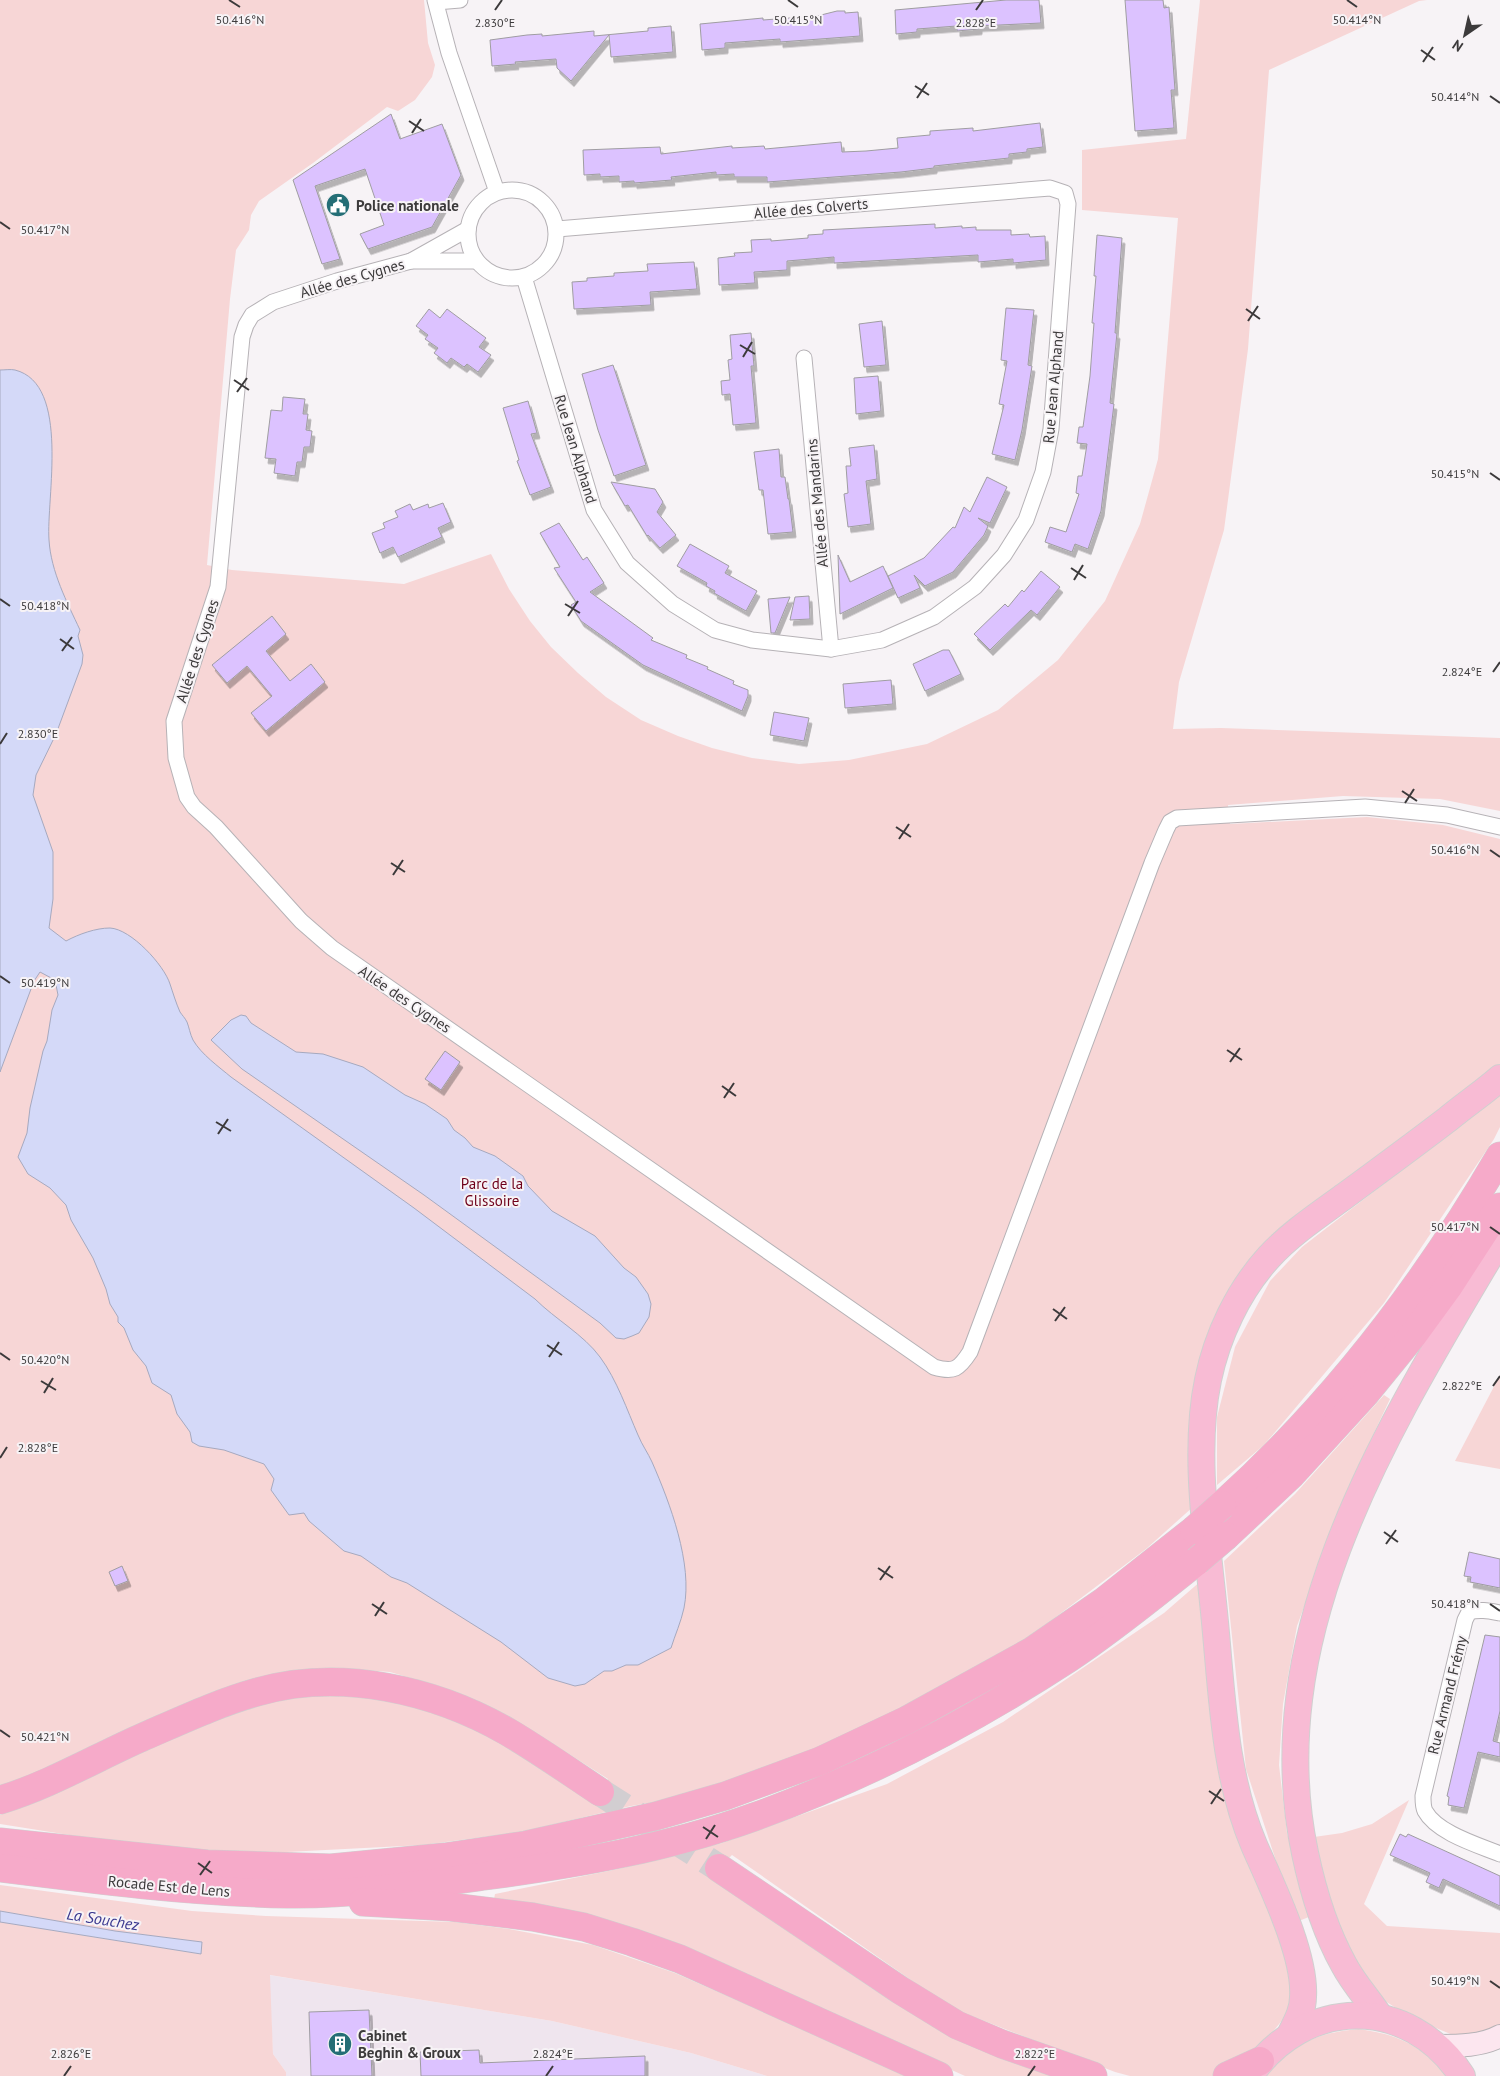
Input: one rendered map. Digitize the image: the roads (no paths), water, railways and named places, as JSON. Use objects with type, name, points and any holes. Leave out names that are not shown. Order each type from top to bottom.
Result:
[{"type":"highway","points":[[1292,2033],[1300,2015],[1304,1997],[1299,1960],[1279,1902],[1250,1836],[1235,1790],[1226,1742],[1204,1495],[1202,1425],[1208,1380],[1218,1341],[1235,1305],[1268,1258],[1290,1237],[1399,1157],[1500,1078]]},
{"type":"highway","points":[[0,1842],[208,1864],[331,1868],[445,1857],[526,1845],[656,1816],[725,1796],[820,1761],[915,1716],[1032,1651],[1104,1602],[1194,1530],[1258,1473],[1300,1429],[1357,1364],[1408,1299],[1441,1252],[1500,1156]]},
{"type":"highway","name":"Rocade Est de Lens","points":[[0,1868],[227,1892],[290,1894],[339,1892],[443,1882],[534,1870],[682,1839],[753,1817],[856,1776],[939,1734],[1018,1690],[1071,1656],[1197,1562],[1291,1475],[1365,1394],[1442,1295],[1500,1207]]},
{"type":"highway","points":[[1380,2017],[1344,1966],[1329,1935],[1311,1880],[1295,1791],[1295,1754],[1302,1686],[1310,1642],[1325,1586],[1349,1517],[1398,1413],[1500,1239]]},
{"type":"highway","points":[[0,1800],[25,1793],[115,1749],[214,1706],[259,1691],[302,1684],[337,1682],[390,1688],[438,1701],[471,1714],[508,1732],[600,1792]]},
{"type":"highway","points":[[719,1868],[900,1990],[957,2024],[1002,2044],[1093,2076]]},
{"type":"highway","points":[[339,1892],[367,1904],[451,1908],[533,1917],[584,1927],[680,1959],[938,2076]]},
{"type":"highway","points":[[1227,2076],[1255,2069],[1274,2046],[1292,2033],[1312,2023],[1334,2017],[1357,2015],[1380,2017],[1420,2033],[1448,2056],[1462,2076]]},
{"type":"main road","points":[[1438,2046],[1461,2046],[1484,2042],[1500,2036]]},
{"type":"street","points":[[460,0],[435,1],[448,53],[497,192]]},
{"type":"street","name":"Allée des Colverts","points":[[557,229],[1050,188],[1065,193]]},
{"type":"street","points":[[517,190],[536,196],[550,210],[557,229],[556,245],[549,260],[538,270],[524,277],[506,279],[490,273],[476,261],[469,245],[468,229],[473,213],[483,200],[497,192],[517,190]]},
{"type":"street","name":"Rue Jean Alphand","points":[[524,277],[594,510],[627,563],[673,604],[715,630],[752,640],[831,649],[882,640],[934,617],[975,587],[1004,555],[1026,520],[1042,472],[1051,429],[1068,204],[1065,193]]},
{"type":"street","name":"Allée des Cygnes","points":[[468,229],[411,261],[337,281],[273,302],[252,315],[246,325],[242,337],[218,587],[174,721],[176,758],[187,797],[194,807],[216,827],[301,920],[332,948],[934,1367],[946,1370],[953,1369],[962,1365],[970,1352],[1157,850],[1170,822],[1177,818],[1365,807],[1447,815],[1500,826]]},
{"type":"street","name":"Allée des Cygnes","points":[[411,261],[476,261]]},
{"type":"street","name":"Allée des Mandarins","points":[[804,358],[831,649]]},
{"type":"street","name":"Rue Armand Frémy","points":[[1500,1613],[1475,1610],[1469,1612],[1465,1620],[1423,1796],[1424,1810],[1430,1819],[1442,1829],[1500,1854]]},
{"type":"water","points":[[0,370],[15,370],[32,380],[44,397],[50,419],[52,445],[49,521],[50,552],[60,586],[80,630],[78,636],[83,655],[82,664],[56,734],[36,775],[33,795],[53,852],[53,899],[49,928],[66,941],[88,932],[110,928],[127,934],[137,941],[154,958],[167,976],[180,1012],[187,1022],[193,1040],[210,1060],[414,1208],[535,1299],[586,1341],[600,1357],[617,1385],[659,1478],[683,1553],[686,1591],[684,1608],[671,1648],[638,1665],[626,1665],[612,1671],[604,1671],[585,1684],[575,1686],[548,1678],[501,1642],[407,1583],[391,1577],[361,1556],[344,1551],[309,1521],[304,1513],[289,1515],[271,1490],[274,1479],[264,1464],[224,1450],[199,1446],[192,1442],[190,1432],[177,1414],[171,1395],[152,1383],[146,1366],[133,1350],[124,1328],[118,1322],[118,1317],[110,1304],[93,1258],[71,1220],[66,1205],[50,1188],[28,1174],[18,1157],[27,1133],[30,1108],[47,1041],[52,1010],[58,995],[55,980],[40,972],[34,981],[0,1072]]},
{"type":"water","points":[[241,1015],[246,1016],[251,1023],[296,1052],[323,1054],[363,1067],[405,1095],[425,1104],[447,1119],[454,1130],[473,1147],[495,1156],[523,1176],[528,1186],[552,1211],[595,1236],[624,1268],[636,1277],[648,1294],[651,1304],[649,1317],[639,1333],[624,1339],[616,1338],[600,1323],[424,1195],[242,1069],[211,1040],[231,1020]]},
{"type":"water","points":[[0,1911],[115,1931],[202,1942],[201,1954],[0,1922]]},
{"type":"tunnel","points":[[600,1792],[719,1868]]},
{"type":"place","name":"Police nationale","points":[[338,205]]},
{"type":"place","name":"Cabinet Beghin & Groux","points":[[340,2044]]},
{"type":"park label","name":"Parc de la Glissoire","points":[[492,1192]]},
{"type":"water label","name":"La Souchez","points":[[103,1919]]}]
